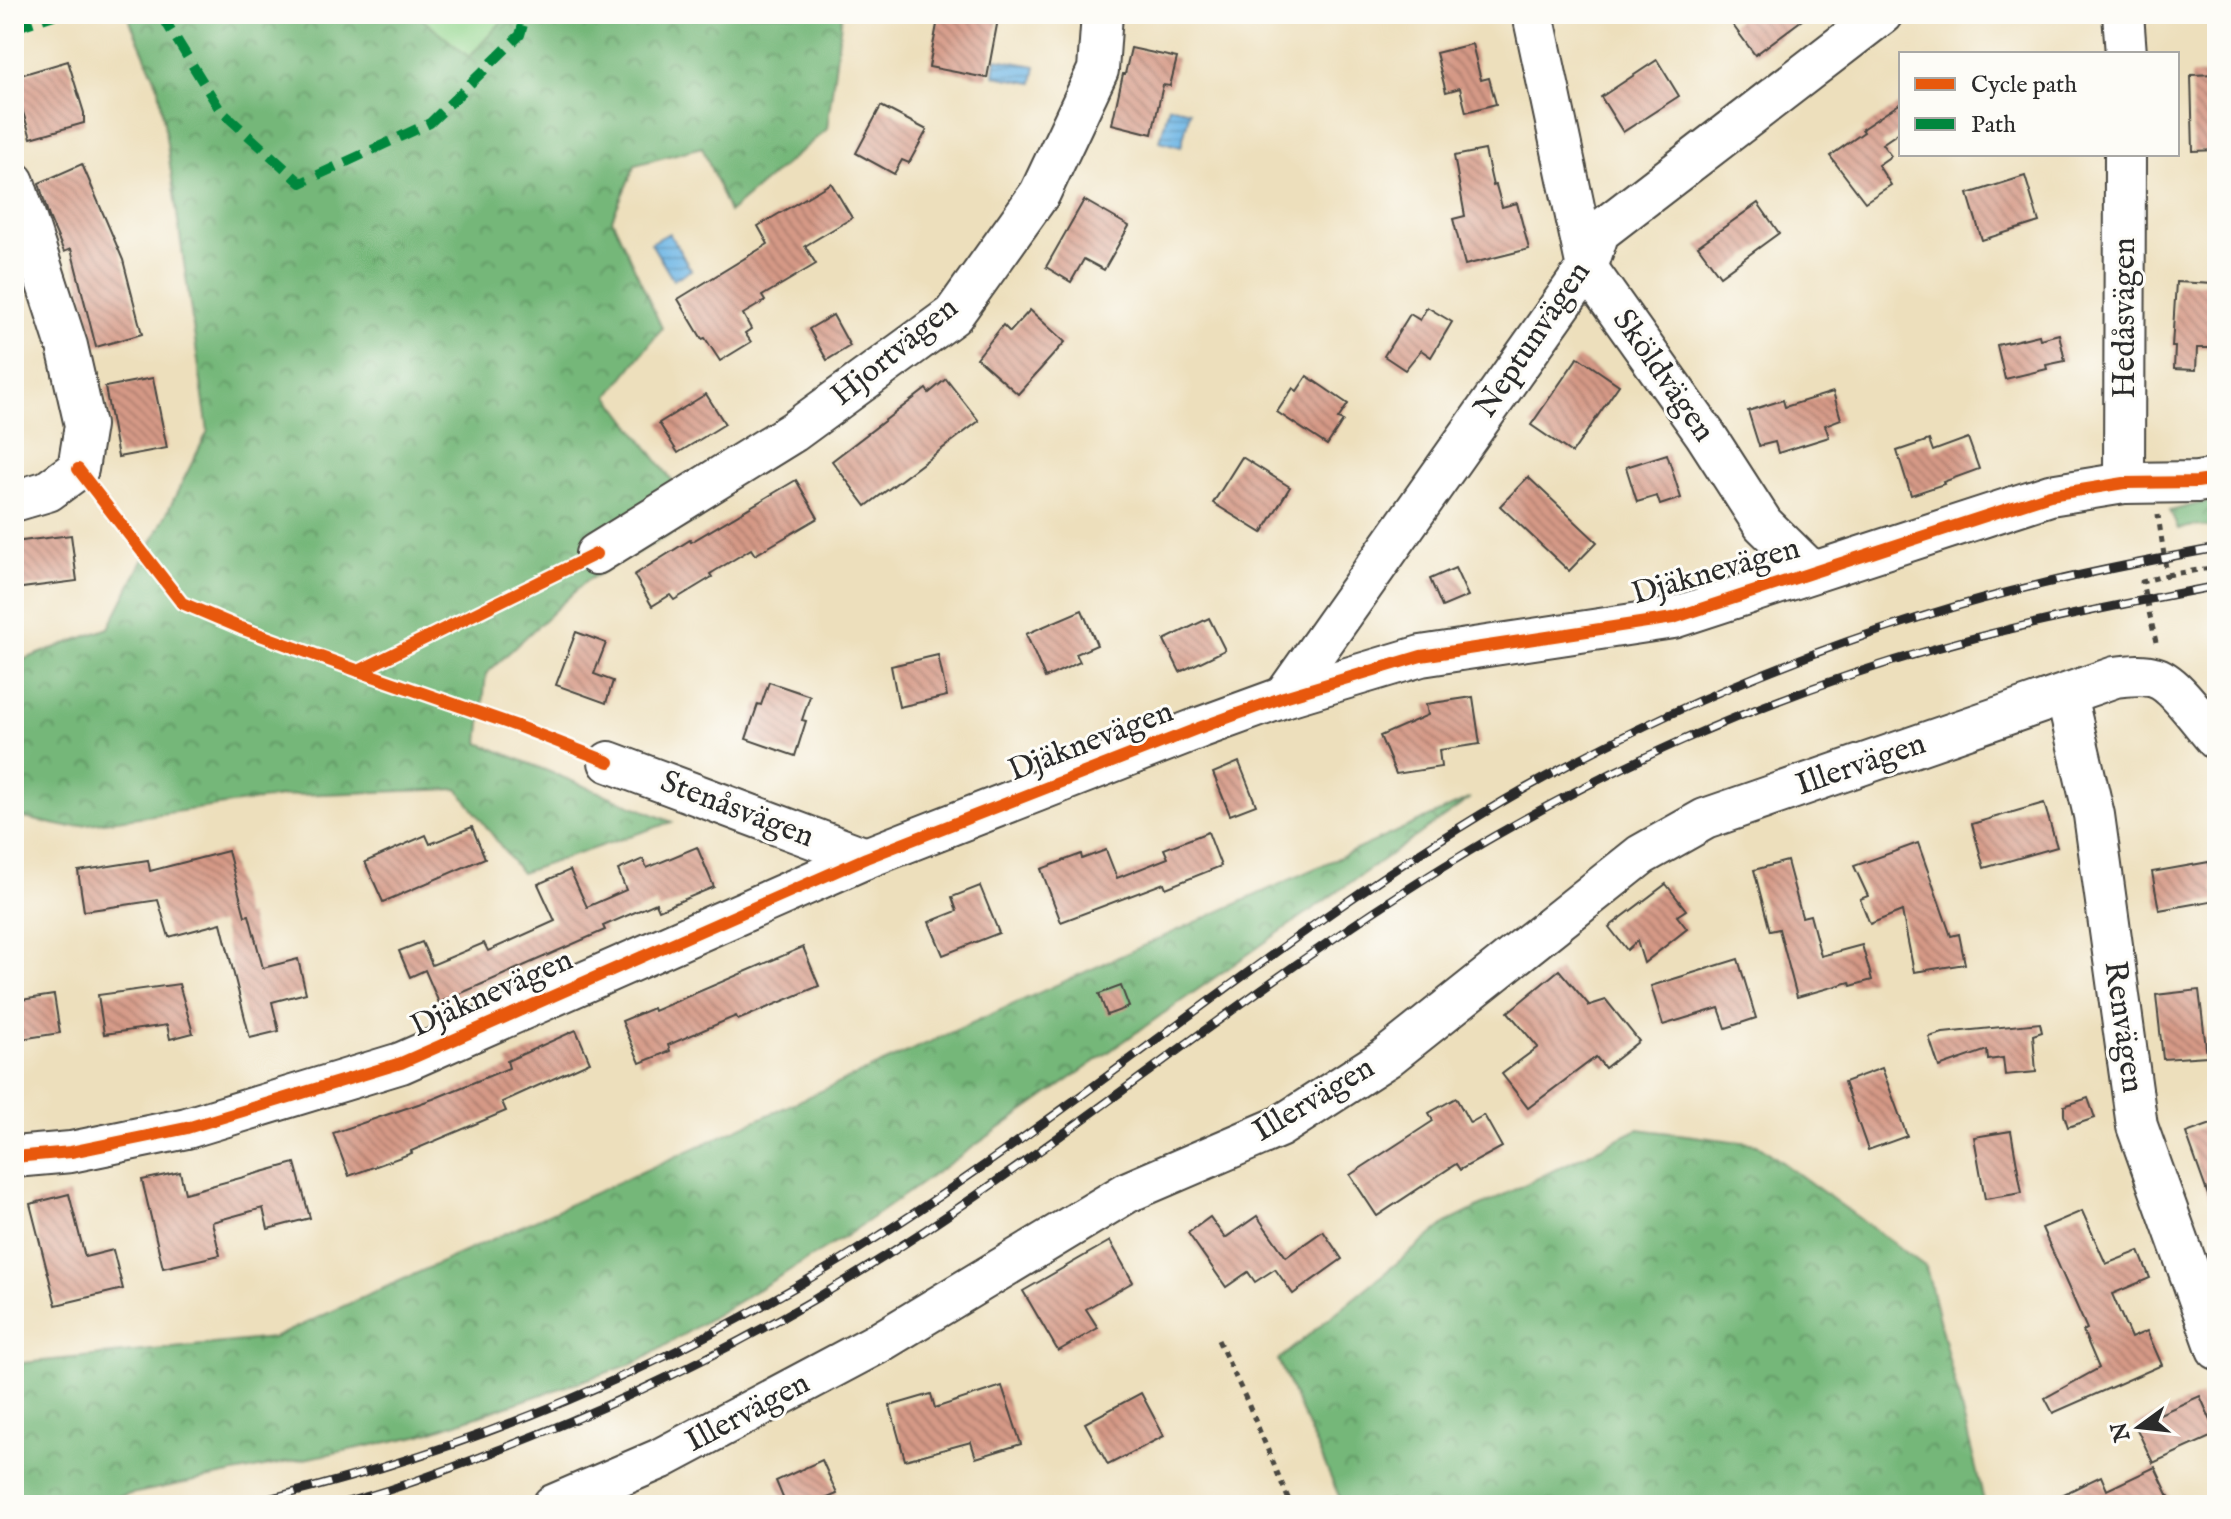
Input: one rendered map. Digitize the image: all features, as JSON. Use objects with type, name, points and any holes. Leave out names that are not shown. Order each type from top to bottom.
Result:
[{"type":"street","name":"Hjortvägen","points":[[596,554],[793,432],[953,315],[1040,193],[1098,70],[1102,14]]},
{"type":"street","name":"Sköldvägen","points":[[1533,14],[1587,268],[1705,434],[1763,524],[1812,572]]},
{"type":"street","name":"Neptunvägen","points":[[1284,697],[1587,268],[1599,232],[1882,14]]},
{"type":"street","points":[[2123,14],[2126,52]]},
{"type":"street","name":"Hedåsvägen","points":[[2125,156],[2138,482]]},
{"type":"street","points":[[14,182],[67,346],[85,425],[78,469],[48,491],[14,501]]},
{"type":"street","name":"Djäknevägen","points":[[14,1157],[71,1152],[187,1128],[401,1063],[866,858],[1284,697],[1421,656],[1673,618],[2050,495],[2138,482],[2217,479]]},
{"type":"street","name":"Illervägen","points":[[553,1505],[660,1459],[880,1342],[1128,1192],[1279,1127],[1386,1058],[1641,855],[1705,819],[2115,677],[2156,677]]},
{"type":"street","points":[[2156,677],[2175,691],[2217,740]]},
{"type":"street","name":"Renvägen","points":[[2066,695],[2094,815],[2137,1126],[2217,1349]]},
{"type":"street","name":"Stenåsvägen","points":[[609,762],[866,858]]},
{"type":"path","points":[[2138,482],[2167,575]]},
{"type":"path","points":[[2156,677],[2157,650],[2142,582],[2217,567]]},
{"type":"path","points":[[1218,1340],[1291,1505]]},
{"type":"green space","points":[[127,14],[842,14],[827,129],[729,212],[702,147],[635,165],[612,219],[662,328],[609,396],[700,518],[586,581],[486,674],[479,743],[672,822],[521,873],[458,789],[295,795],[67,827],[14,816],[14,663],[109,628],[208,431],[159,88]]},
{"type":"green space","points":[[416,14],[509,14],[469,57]]},
{"type":"green space","points":[[2217,499],[2217,527],[2178,529],[2170,511]]},
{"type":"green space","points":[[1471,798],[846,1236],[638,1362],[418,1436],[126,1495],[66,1505],[14,1505],[14,1364],[273,1338]]},
{"type":"green space","points":[[1638,1129],[1757,1144],[1926,1267],[1985,1505],[1343,1505],[1278,1360],[1446,1223]]},
{"type":"water","points":[[996,59],[1036,66],[1033,83],[994,76]]},
{"type":"water","points":[[1169,106],[1190,111],[1181,147],[1160,141]]},
{"type":"water","points":[[669,233],[691,270],[673,280],[651,243]]},
{"type":"building","points":[[939,14],[999,14],[987,78],[929,67]]},
{"type":"building","points":[[1746,14],[1810,14],[1755,55],[1732,24]]},
{"type":"building","points":[[1472,44],[1481,80],[1489,78],[1496,104],[1466,112],[1460,88],[1446,92],[1436,53]]},
{"type":"building","points":[[1131,48],[1177,58],[1170,86],[1163,85],[1152,134],[1112,124]]},
{"type":"building","points":[[1657,60],[1679,96],[1623,132],[1601,97]]},
{"type":"building","points":[[68,61],[84,113],[84,123],[31,138],[14,77]]},
{"type":"building","points":[[2217,74],[2217,150],[2193,151],[2191,75]]},
{"type":"building","points":[[1899,104],[1899,132],[1882,144],[1891,156],[1878,165],[1891,185],[1865,202],[1830,156],[1864,132],[1862,129]]},
{"type":"building","points":[[881,106],[927,130],[909,163],[902,160],[894,174],[856,153]]},
{"type":"building","points":[[1485,150],[1493,186],[1496,185],[1502,207],[1517,203],[1529,249],[1465,265],[1453,219],[1465,216],[1454,156]]},
{"type":"building","points":[[82,164],[123,260],[142,334],[96,347],[71,249],[64,252],[39,183]]},
{"type":"building","points":[[2025,176],[2039,222],[1982,240],[1968,194]]},
{"type":"building","points":[[831,183],[852,218],[805,246],[816,264],[762,296],[765,301],[743,314],[751,329],[745,333],[751,342],[720,361],[705,338],[702,339],[678,299],[768,244],[758,226]]},
{"type":"building","points":[[1084,200],[1129,226],[1104,270],[1084,259],[1071,282],[1046,267]]},
{"type":"building","points":[[1758,203],[1779,233],[1720,276],[1698,246]]},
{"type":"building","points":[[2176,282],[2214,284],[2210,348],[2197,348],[2196,370],[2174,369],[2175,347],[2172,347]]},
{"type":"building","points":[[1427,307],[1452,322],[1431,357],[1421,350],[1405,370],[1384,356],[1410,314],[1420,320]]},
{"type":"building","points":[[1030,310],[1065,342],[1018,394],[977,358],[1003,325],[1010,332]]},
{"type":"building","points":[[833,315],[850,346],[827,360],[809,329]]},
{"type":"building","points":[[2059,334],[2065,361],[2046,365],[2047,369],[2005,379],[1997,345],[2039,335],[2040,339]]},
{"type":"building","points":[[1578,357],[1619,385],[1572,453],[1531,425]]},
{"type":"building","points":[[1307,376],[1348,404],[1338,419],[1343,421],[1327,445],[1277,412],[1293,388],[1297,391]]},
{"type":"building","points":[[153,378],[167,448],[118,457],[105,387]]},
{"type":"building","points":[[946,379],[979,421],[866,506],[832,461],[926,389],[929,393]]},
{"type":"building","points":[[1833,392],[1841,419],[1825,425],[1829,437],[1778,453],[1775,442],[1759,446],[1748,411],[1783,400],[1785,407]]},
{"type":"building","points":[[706,394],[725,424],[678,453],[659,423]]},
{"type":"building","points":[[1968,438],[1979,469],[1911,495],[1897,451],[1929,440],[1933,451]]},
{"type":"building","points":[[1667,454],[1681,498],[1660,505],[1657,496],[1637,502],[1626,467]]},
{"type":"building","points":[[1242,457],[1290,487],[1262,533],[1213,503]]},
{"type":"building","points":[[1528,477],[1597,542],[1569,571],[1500,506]]},
{"type":"building","points":[[796,480],[818,518],[755,555],[751,549],[674,600],[670,595],[652,606],[634,575]]},
{"type":"building","points":[[71,535],[77,581],[14,589],[14,542]]},
{"type":"building","points":[[1455,568],[1468,596],[1442,607],[1430,579]]},
{"type":"building","points":[[1082,610],[1097,645],[1076,654],[1080,662],[1045,678],[1026,634]]},
{"type":"building","points":[[1209,618],[1225,650],[1180,672],[1164,640]]},
{"type":"building","points":[[576,632],[606,643],[594,674],[613,681],[606,703],[556,685]]},
{"type":"building","points":[[938,655],[947,696],[899,707],[891,666]]},
{"type":"building","points":[[769,682],[810,696],[795,756],[746,739]]},
{"type":"building","points":[[1473,697],[1480,744],[1439,750],[1441,767],[1396,774],[1380,736],[1428,715],[1426,704]]},
{"type":"building","points":[[1239,762],[1256,805],[1230,815],[1213,773]]},
{"type":"building","points":[[2044,803],[2057,847],[1984,868],[1972,824]]},
{"type":"building","points":[[472,827],[485,858],[383,902],[365,862],[426,835],[430,844]]},
{"type":"building","points":[[1208,832],[1221,866],[1166,888],[1164,883],[1061,922],[1041,869],[1081,854],[1082,859],[1106,850],[1117,878],[1168,858],[1164,849]]},
{"type":"building","points":[[1918,843],[1951,936],[1959,934],[1965,964],[1914,972],[1902,911],[1870,924],[1860,899],[1868,896],[1854,866]]},
{"type":"building","points":[[697,847],[714,887],[659,910],[656,903],[603,926],[605,930],[439,1003],[425,970],[410,977],[399,951],[422,942],[432,965],[484,943],[488,951],[555,921],[538,884],[570,870],[587,907],[626,890],[618,870],[643,859],[647,868]]},
{"type":"building","points":[[228,851],[263,968],[298,959],[306,993],[272,1002],[279,1031],[250,1038],[221,923],[169,937],[158,900],[84,911],[78,871],[148,860],[150,871]]},
{"type":"building","points":[[1787,861],[1802,917],[1810,915],[1821,956],[1862,945],[1872,980],[1851,986],[1850,982],[1797,997],[1779,929],[1770,931],[1754,870]]},
{"type":"building","points":[[2209,862],[2216,900],[2159,910],[2152,872]]},
{"type":"building","points":[[1666,884],[1686,910],[1677,916],[1687,929],[1644,963],[1637,941],[1627,950],[1609,927]]},
{"type":"building","points":[[980,886],[999,933],[943,955],[929,922],[957,911],[952,897]]},
{"type":"building","points":[[803,947],[819,986],[668,1045],[670,1051],[640,1063],[622,1021],[653,1008],[654,1011]]},
{"type":"building","points":[[1738,959],[1756,1018],[1726,1028],[1719,1008],[1663,1025],[1651,986]]},
{"type":"building","points":[[1559,970],[1587,1006],[1606,1000],[1639,1041],[1605,1068],[1596,1057],[1528,1108],[1502,1074],[1538,1047],[1508,1012]]},
{"type":"building","points":[[179,984],[193,1033],[170,1039],[167,1025],[104,1034],[98,995]]},
{"type":"building","points":[[1121,986],[1129,1007],[1107,1015],[1099,994]]},
{"type":"building","points":[[2199,990],[2207,1056],[2163,1059],[2156,995]]},
{"type":"building","points":[[54,995],[60,1033],[14,1040],[14,1001]]},
{"type":"building","points":[[2040,1023],[2042,1032],[2033,1035],[2036,1072],[2005,1075],[2003,1058],[1988,1060],[1987,1050],[1939,1067],[1929,1037],[1943,1033]]},
{"type":"building","points":[[576,1030],[590,1062],[502,1102],[506,1111],[412,1153],[349,1176],[333,1133],[433,1099],[509,1068],[507,1061]]},
{"type":"building","points":[[1882,1068],[1907,1136],[1868,1150],[1844,1082]]},
{"type":"building","points":[[1456,1098],[1470,1123],[1484,1115],[1502,1147],[1460,1170],[1456,1164],[1377,1216],[1350,1175],[1433,1121],[1429,1113]]},
{"type":"building","points":[[2088,1098],[2095,1118],[2068,1127],[2064,1106]]},
{"type":"building","points":[[2217,1122],[2217,1211],[2214,1212],[2186,1133]]},
{"type":"building","points":[[2011,1131],[2022,1193],[1985,1199],[1974,1137]]},
{"type":"building","points":[[295,1163],[310,1218],[268,1229],[263,1208],[212,1222],[220,1255],[163,1268],[142,1180],[180,1172],[185,1193]]},
{"type":"building","points":[[69,1194],[85,1257],[113,1250],[123,1289],[56,1305],[30,1204]]},
{"type":"building","points":[[2082,1211],[2106,1264],[2139,1251],[2150,1278],[2112,1294],[2131,1338],[2147,1331],[2162,1365],[2053,1413],[2045,1398],[2099,1368],[2083,1331],[2087,1329],[2042,1228]]},
{"type":"building","points":[[1257,1216],[1286,1257],[1323,1231],[1342,1259],[1293,1294],[1275,1269],[1255,1282],[1248,1272],[1226,1287],[1188,1233],[1210,1217],[1225,1238]]},
{"type":"building","points":[[1110,1241],[1133,1282],[1086,1309],[1098,1328],[1058,1351],[1023,1291]]},
{"type":"building","points":[[1002,1386],[1021,1444],[976,1458],[971,1442],[905,1460],[890,1406],[931,1394],[935,1408]]},
{"type":"building","points":[[1141,1393],[1164,1436],[1108,1465],[1085,1423]]},
{"type":"building","points":[[2200,1396],[2217,1434],[2153,1463],[2135,1425]]},
{"type":"building","points":[[822,1460],[837,1494],[811,1505],[786,1505],[776,1481]]},
{"type":"building","points":[[2155,1467],[2173,1505],[2041,1505],[2101,1476],[2107,1490]]},
{"type":"railway","points":[[243,1505],[399,1462],[551,1407],[698,1340],[769,1302],[927,1205],[1265,960],[1437,842],[1526,788],[1622,737],[1771,671],[1924,616],[1996,595],[2217,548]]},
{"type":"railway","points":[[335,1505],[436,1473],[553,1428],[665,1379],[773,1323],[879,1260],[995,1183],[1377,909],[1501,832],[1620,769],[1745,714],[1937,648],[2006,630],[2217,586]]},
{"type":"marked path","points":[[14,28],[57,14]]},
{"type":"marked path","points":[[161,14],[220,110],[301,183],[430,123],[520,35],[526,14]]},
{"type":"cycle path","points":[[78,469],[182,603],[359,671],[596,554]]},
{"type":"cycle path","points":[[14,1157],[71,1152],[187,1128],[401,1063],[866,858],[1284,697],[1421,656],[1673,618],[2050,495],[2124,483],[2217,479]]},
{"type":"cycle path","points":[[359,671],[609,762]]}]
